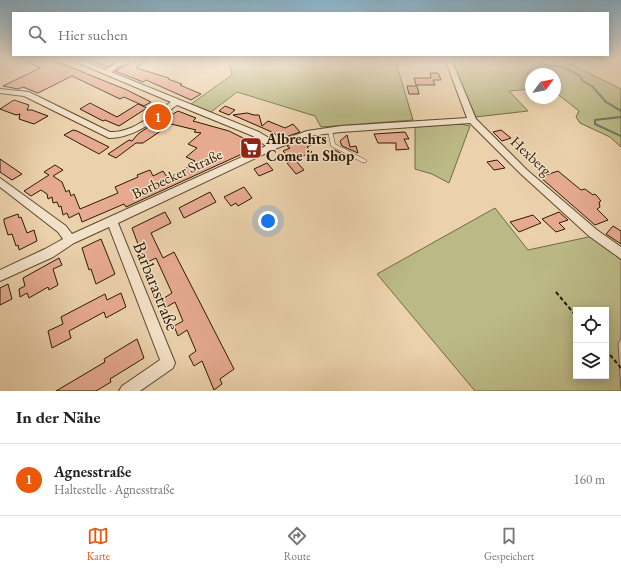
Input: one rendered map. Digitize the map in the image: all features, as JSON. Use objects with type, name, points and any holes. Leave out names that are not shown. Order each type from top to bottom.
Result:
[{"type":"street","points":[[115,77],[256,134],[266,140],[272,148]]},
{"type":"street","name":"Hexberg","points":[[455,77],[472,120],[524,172],[587,228],[621,254]]},
{"type":"street","points":[[0,91],[26,94],[109,135],[116,136],[130,132],[176,102]]},
{"type":"street","name":"Borbecker Straße","points":[[0,276],[49,253],[70,240],[272,148],[307,134],[330,130],[472,120]]},
{"type":"street","points":[[0,182],[62,229],[70,240]]},
{"type":"street","name":"Barbarastraße","points":[[112,222],[168,363],[127,391]]},
{"type":"lane","points":[[330,130],[333,145],[364,161]]},
{"type":"path","points":[[556,292],[573,312]]},
{"type":"path","points":[[609,354],[621,368]]},
{"type":"shaded area","points":[[229,77],[400,77],[413,120],[321,127],[315,116],[237,92],[211,112],[191,104]]},
{"type":"shaded area","points":[[459,77],[525,77],[525,90],[509,91],[528,111],[475,117]]},
{"type":"shaded area","points":[[561,77],[597,77],[621,89],[621,147],[610,137],[580,123],[576,117],[579,111],[561,97]]},
{"type":"shaded area","points":[[460,124],[470,126],[449,183],[432,174],[415,169],[415,127]]},
{"type":"shaded area","points":[[495,208],[528,250],[593,236],[621,260],[621,338],[618,344],[621,391],[475,391],[377,274]]},
{"type":"building","points":[[21,77],[70,77],[38,93],[23,87],[18,89],[3,86]]},
{"type":"building","points":[[75,77],[95,77],[127,90],[151,102],[144,106],[124,97],[120,99]]},
{"type":"building","points":[[131,77],[167,77],[201,94],[191,100],[146,80],[143,82]]},
{"type":"building","points":[[440,77],[441,80],[433,80],[435,85],[416,85],[414,78]]},
{"type":"building","points":[[407,86],[417,86],[419,94],[409,94]]},
{"type":"building","points":[[14,100],[29,105],[27,110],[32,110],[48,116],[34,124],[19,119],[20,114],[16,115],[0,109]]},
{"type":"building","points":[[90,103],[117,117],[138,104],[147,108],[119,126],[105,120],[103,121],[80,109]]},
{"type":"building","points":[[225,106],[235,110],[229,115],[219,111]]},
{"type":"building","points":[[178,111],[196,118],[193,121],[229,131],[245,139],[243,141],[255,148],[126,207],[124,204],[82,222],[79,213],[69,218],[67,213],[63,215],[61,206],[59,207],[57,202],[53,203],[52,197],[48,199],[47,194],[41,190],[31,196],[24,191],[49,175],[44,172],[55,165],[63,170],[53,176],[62,182],[66,192],[69,190],[71,196],[74,194],[80,209],[118,193],[115,187],[150,170],[153,176],[163,171],[167,177],[184,170],[195,161],[186,157],[197,148],[188,144],[201,133],[194,132],[196,130],[171,124],[143,143],[136,143],[116,158],[108,154],[129,140],[132,141],[138,134],[169,113],[173,114]]},
{"type":"building","points":[[247,113],[259,115],[262,126],[268,121],[285,128],[293,124],[300,132],[280,139],[274,133],[233,115]]},
{"type":"building","points":[[73,130],[109,147],[99,154],[64,135]]},
{"type":"building","points":[[501,130],[511,138],[502,141],[493,132]]},
{"type":"building","points":[[405,132],[409,139],[404,139],[409,149],[396,150],[396,143],[378,143],[374,134]]},
{"type":"building","points":[[347,135],[350,147],[356,146],[358,153],[342,146],[340,141]]},
{"type":"building","points":[[307,138],[313,144],[307,147],[312,152],[292,161],[283,151],[290,148],[287,146]]},
{"type":"building","points":[[333,149],[346,156],[340,162],[325,155]]},
{"type":"building","points":[[0,159],[22,174],[12,180],[0,172]]},
{"type":"building","points":[[295,160],[304,170],[296,174],[287,163]]},
{"type":"building","points":[[497,160],[505,168],[494,170],[487,162]]},
{"type":"building","points":[[267,163],[273,170],[259,176],[254,169]]},
{"type":"building","points":[[558,171],[581,190],[585,189],[593,195],[595,194],[601,201],[599,202],[600,207],[597,209],[608,220],[595,225],[540,177]]},
{"type":"building","points":[[244,187],[252,198],[238,206],[236,203],[231,206],[224,197]]},
{"type":"building","points":[[210,192],[216,202],[184,218],[179,208]]},
{"type":"building","points":[[165,212],[171,223],[151,233],[163,258],[174,252],[234,369],[220,379],[222,384],[214,390],[202,361],[194,366],[189,356],[196,351],[187,330],[178,336],[174,326],[183,321],[175,302],[165,308],[161,300],[172,293],[156,258],[145,263],[132,228]]},
{"type":"building","points":[[559,212],[568,220],[559,223],[565,229],[556,232],[542,219]]},
{"type":"building","points":[[18,214],[19,218],[21,217],[27,233],[34,230],[37,241],[19,250],[12,234],[8,235],[4,222],[4,219]]},
{"type":"building","points":[[533,215],[541,223],[519,232],[510,222]]},
{"type":"building","points":[[613,226],[621,231],[621,244],[606,234]]},
{"type":"building","points":[[101,239],[115,274],[96,284],[91,269],[89,270],[82,248]]},
{"type":"building","points":[[59,258],[62,265],[53,269],[58,285],[49,290],[48,287],[29,298],[27,293],[20,297],[19,289],[25,286],[23,278]]},
{"type":"building","points":[[8,284],[12,299],[0,305],[0,288]]},
{"type":"building","points":[[121,293],[126,307],[106,318],[104,312],[69,331],[71,338],[52,348],[48,331],[63,324],[61,317],[105,294],[107,300]]},
{"type":"building","points":[[137,339],[144,358],[110,379],[111,382],[96,391],[56,391],[105,362],[104,359]]},
{"type":"waterway","points":[[580,77],[583,81],[592,86],[606,102],[621,111]]},
{"type":"waterway","points":[[621,117],[595,120],[595,124],[621,136]]},
{"type":"place","name":"Agnesstraße","points":[[158,117]]},
{"type":"place","name":"Albrechts Come in Shop","points":[[251,148]]}]
